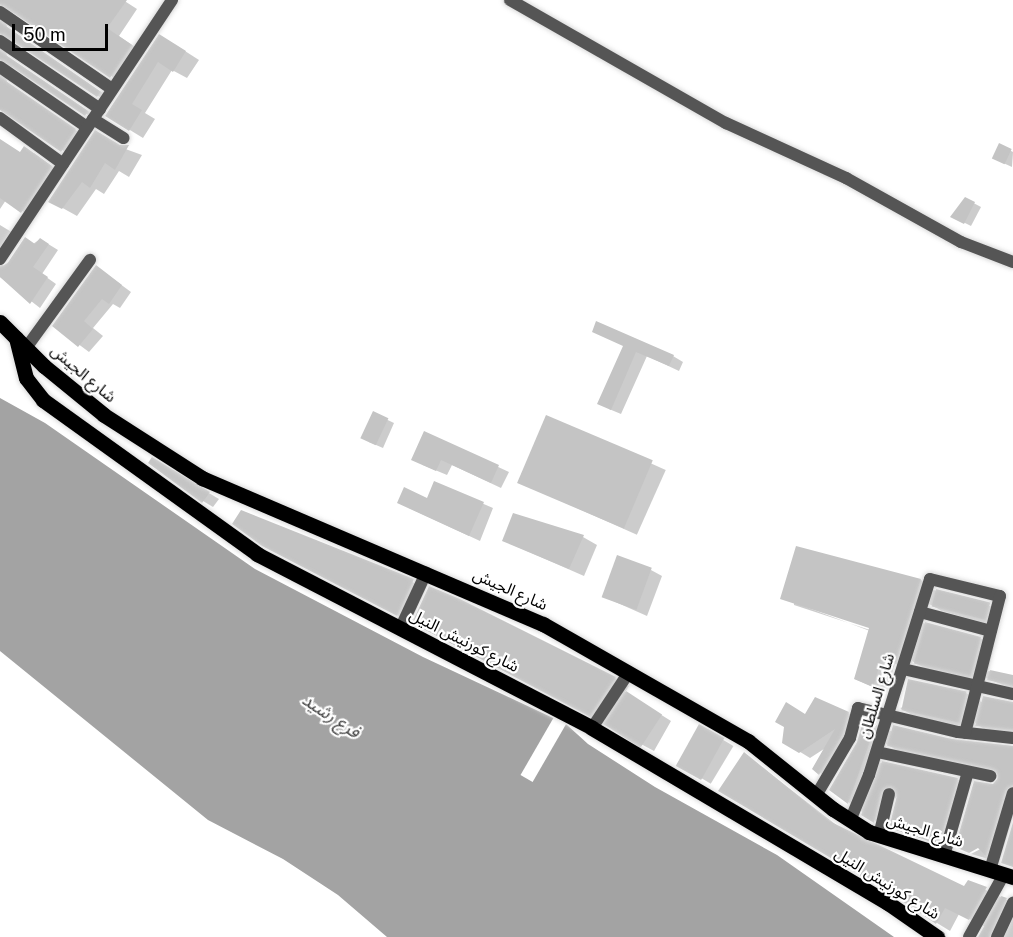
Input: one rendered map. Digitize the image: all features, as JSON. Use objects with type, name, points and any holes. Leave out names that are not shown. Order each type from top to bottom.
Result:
[{"type":"main road","name":"شارع الجيش","points":[[0,322],[104,415],[185,469],[264,508],[525,615],[748,741],[850,821],[879,836],[1002,874]]},
{"type":"main road","name":"شارع كورنيش النيل","points":[[21,343],[26,378],[54,410],[257,554],[592,728],[880,898],[937,937]]},
{"type":"street","points":[[0,259],[172,0]]},
{"type":"street","points":[[510,0],[726,123],[846,178],[961,242],[1013,262]]},
{"type":"street","points":[[0,12],[112,89]]},
{"type":"street","points":[[0,41],[93,119]]},
{"type":"street","points":[[0,67],[124,138]]},
{"type":"street","points":[[0,118],[63,164]]},
{"type":"street","points":[[21,343],[90,260]]},
{"type":"street","points":[[400,628],[426,573]]},
{"type":"street","name":"شارع السلطان","points":[[850,821],[877,752],[930,579],[1000,596],[991,632]]},
{"type":"street","points":[[920,612],[991,632],[965,733]]},
{"type":"street","points":[[903,669],[977,688],[1013,694]]},
{"type":"street","points":[[592,728],[629,672]]},
{"type":"street","points":[[817,794],[850,738],[858,708],[965,733],[1013,738]]},
{"type":"street","points":[[877,752],[990,776]]},
{"type":"street","points":[[944,856],[968,772]]},
{"type":"street","points":[[969,937],[1002,874],[1013,793]]},
{"type":"street","points":[[879,836],[889,794]]},
{"type":"street","points":[[997,937],[1013,903]]},
{"type":"water","name":"فرع رشيد","points":[[0,398],[45,423],[255,569],[423,657],[566,724],[588,744],[655,787],[777,855],[894,937],[387,937],[338,895],[283,859],[208,820],[0,651]]},
{"type":"pier","points":[[554,717],[566,724],[533,782],[520,775]]},
{"type":"building","points":[[0,0],[127,0],[107,28],[132,45],[110,78],[0,4]]},
{"type":"building","points":[[0,22],[101,92],[97,97],[0,33]]},
{"type":"building","points":[[159,34],[186,51],[173,72],[158,62],[132,104],[142,110],[129,131],[105,116]]},
{"type":"building","points":[[0,51],[88,111],[85,116],[0,59]]},
{"type":"building","points":[[0,77],[76,129],[61,152],[0,110]]},
{"type":"building","points":[[95,130],[120,145],[129,145],[115,170],[105,163],[90,188],[82,182],[62,209],[48,202]]},
{"type":"building","points":[[0,139],[20,152],[24,146],[52,166],[21,213],[0,198]]},
{"type":"building","points":[[999,143],[1012,149],[1005,164],[992,158]]},
{"type":"building","points":[[965,197],[975,202],[964,224],[950,217]]},
{"type":"building","points":[[25,237],[35,244],[40,238],[49,244],[33,267],[48,277],[30,304],[0,277],[0,267],[7,264]]},
{"type":"building","points":[[96,265],[122,285],[109,304],[102,299],[84,321],[93,329],[78,347],[52,326]]},
{"type":"building","points":[[596,321],[674,355],[669,366],[636,352],[611,410],[597,404],[623,346],[592,332]]},
{"type":"building","points":[[373,411],[388,418],[376,445],[360,438]]},
{"type":"building","points":[[546,415],[653,460],[624,528],[517,483]]},
{"type":"building","points":[[424,431],[499,465],[491,483],[441,460],[436,471],[411,460]]},
{"type":"building","points":[[152,457],[210,492],[202,503],[148,463]]},
{"type":"building","points":[[434,481],[484,502],[469,536],[397,503],[404,487],[427,498]]},
{"type":"building","points":[[241,510],[414,579],[397,616],[262,546],[232,524]]},
{"type":"building","points":[[513,513],[584,535],[569,569],[502,541]]},
{"type":"building","points":[[796,546],[921,579],[896,662],[882,657],[873,687],[854,679],[869,628],[780,599]]},
{"type":"building","points":[[617,555],[652,568],[636,610],[602,597]]},
{"type":"building","points":[[429,586],[460,599],[616,677],[590,716],[412,623]]},
{"type":"building","points":[[936,589],[990,603],[986,620],[932,606]]},
{"type":"building","points":[[925,622],[981,637],[970,679],[914,664]]},
{"type":"building","points":[[990,670],[1013,675],[1013,686],[987,680]]},
{"type":"building","points":[[908,679],[967,691],[960,723],[901,710]]},
{"type":"building","points":[[626,691],[662,714],[640,748],[604,725]]},
{"type":"building","points":[[983,696],[1013,702],[1013,730],[975,726]]},
{"type":"building","points":[[815,697],[849,712],[842,735],[819,775],[812,769],[835,729],[799,753],[782,743],[784,727],[775,722],[786,702],[805,714]]},
{"type":"building","points":[[864,718],[877,721],[848,804],[829,790],[857,742]]},
{"type":"building","points":[[699,724],[724,738],[701,780],[676,766]]},
{"type":"building","points":[[893,725],[956,740],[1013,746],[1013,785],[1005,791],[986,856],[978,848],[969,853],[955,847],[974,781],[993,784],[998,778],[996,770],[887,746]]},
{"type":"building","points":[[744,752],[829,821],[964,886],[968,880],[987,887],[969,920],[945,908],[936,924],[893,895],[718,791]]},
{"type":"building","points":[[882,761],[958,778],[939,844],[889,828],[897,795],[891,786],[881,792],[874,823],[861,815]]},
{"type":"building","points":[[1013,822],[1013,867],[1001,863]]},
{"type":"building","points":[[1001,896],[1007,898],[989,937],[978,937]]}]
